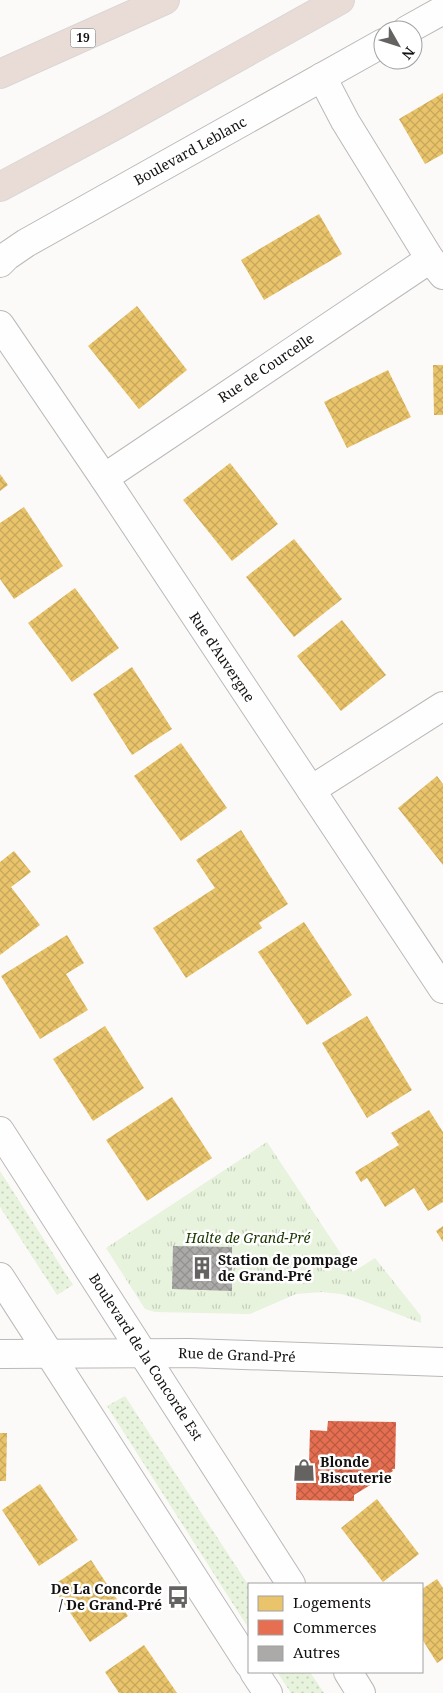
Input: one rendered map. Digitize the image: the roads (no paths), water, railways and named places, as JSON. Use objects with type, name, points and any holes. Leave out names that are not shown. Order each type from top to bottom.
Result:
[{"type":"highway","name":"19","points":[[0,74],[166,0]]},
{"type":"highway","points":[[0,187],[340,0]]},
{"type":"street","points":[[423,21],[443,10]]},
{"type":"street","name":"Boulevard Leblanc","points":[[0,263],[26,242],[373,49]]},
{"type":"street","name":"Rue de Courcelle","points":[[104,478],[436,267],[345,121],[322,77]]},
{"type":"street","name":"Rue d'Auvergne","points":[[0,325],[104,478],[443,989]]},
{"type":"street","points":[[311,790],[443,706]]},
{"type":"street","name":"Boulevard de la Concorde Est","points":[[0,1131],[291,1583]]},
{"type":"street","points":[[0,1277],[248,1662]]},
{"type":"street","name":"Rue de Grand-Pré","points":[[0,1354],[196,1353],[443,1362]]},
{"type":"street","points":[[255,1673],[268,1693]]},
{"type":"street","points":[[349,1673],[362,1693]]},
{"type":"place","name":"Station de pompage de Grand-Pré","points":[[202,1268]]},
{"type":"place","name":"Blonde Biscuterie","points":[[304,1470]]},
{"type":"place","name":"De La Concorde / De Grand-Pré","points":[[178,1597]]},
{"type":"park label","name":"Halte de Grand-Pré","points":[[248,1238]]}]
